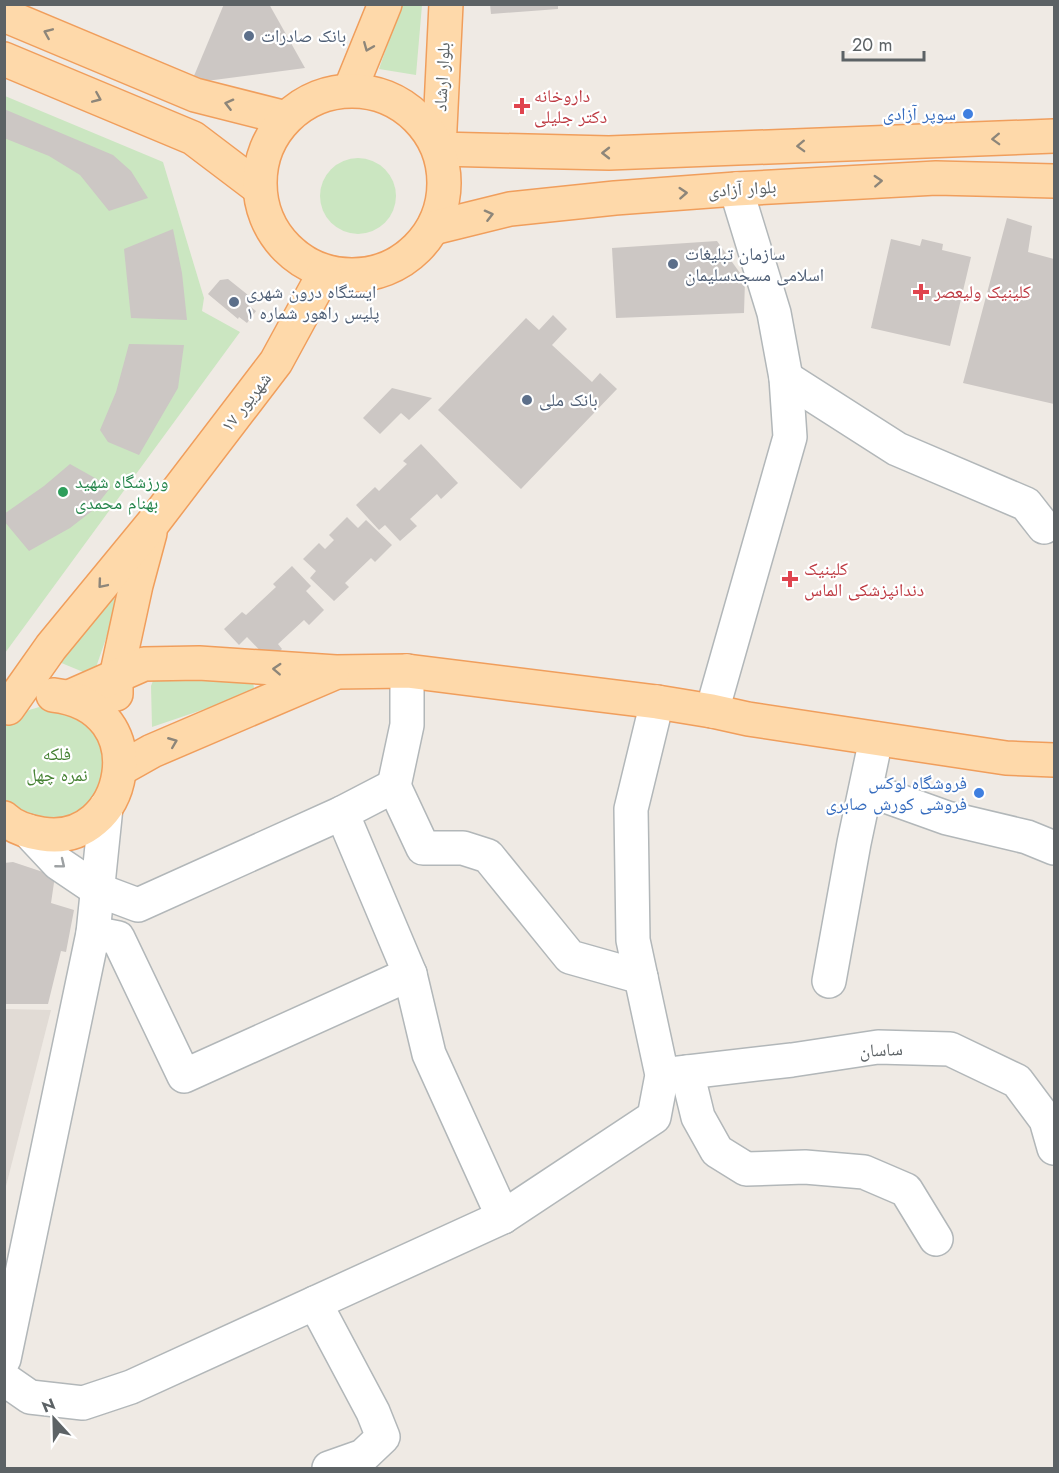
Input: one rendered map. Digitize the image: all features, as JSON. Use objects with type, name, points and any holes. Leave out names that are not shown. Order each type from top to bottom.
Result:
[{"type":"main road","points":[[350,90],[385,4]]},
{"type":"main road","name":"بلوار ارشاد","points":[[439,149],[446,4]]},
{"type":"main road","points":[[12,13],[195,95],[286,118]]},
{"type":"main road","points":[[4,59],[193,138],[259,188]]},
{"type":"main road","points":[[350,90],[378,94],[404,106],[424,125],[439,149],[444,176],[442,203],[433,228],[413,252],[386,269],[356,275],[325,272],[299,259],[279,240],[265,216],[259,188],[260,169],[265,150],[274,133],[286,118],[305,103],[327,93],[350,90]]},
{"type":"main road","points":[[439,149],[609,153],[1054,136]]},
{"type":"main road","name":"بلوار آزادی","points":[[433,228],[510,210],[615,198],[936,178],[1054,181]]},
{"type":"main road","name":"۱۷ شهریور","points":[[7,710],[51,647],[153,523],[276,362],[325,272]]},
{"type":"main road","points":[[12,828],[49,835],[71,832],[90,822],[106,807],[116,789],[118,754],[116,677],[136,585],[153,523]]},
{"type":"main road","points":[[136,585],[148,632],[162,664]]},
{"type":"main road","points":[[69,697],[144,664],[199,663],[336,672],[407,670],[657,702],[712,711],[748,720],[1006,758],[1054,760]]},
{"type":"main road","points":[[118,754],[152,751],[336,672]]},
{"type":"main road","points":[[7,710],[27,698],[48,694],[69,697],[88,706],[105,720],[118,754]]},
{"type":"street","points":[[712,711],[790,438],[786,378],[774,313],[736,189]]},
{"type":"street","points":[[786,378],[897,449],[1026,504],[1044,527]]},
{"type":"street","points":[[407,670],[407,725],[394,786],[423,848],[463,848],[488,856],[570,957],[641,977]]},
{"type":"street","points":[[657,702],[631,809],[633,940],[641,977],[675,1074],[717,1151],[746,1169],[805,1167],[864,1172],[906,1190],[936,1239]]},
{"type":"street","points":[[829,981],[876,739]]},
{"type":"street","points":[[12,828],[98,890],[138,905],[342,813],[394,786]]},
{"type":"street","points":[[866,789],[947,818],[1027,837],[1054,848]]},
{"type":"street","points":[[4,1359],[93,933],[106,807]]},
{"type":"street","points":[[342,813],[410,974],[429,1054],[503,1216]]},
{"type":"street","points":[[93,933],[118,938],[184,1076],[410,974]]},
{"type":"street","name":"ساسان","points":[[675,1074],[878,1047],[950,1049],[1017,1081],[1046,1120],[1054,1148]]},
{"type":"street","points":[[4,1379],[30,1397],[83,1403],[130,1387],[315,1303],[503,1216],[654,1118],[675,1074]]},
{"type":"street","points":[[315,1303],[373,1412],[383,1437],[363,1456],[329,1468]]},
{"type":"shaded area","points":[[4,1009],[51,1010],[5,1190]]},
{"type":"green space","points":[[401,5],[422,5],[416,75],[379,69]]},
{"type":"green space","name":"ورزشگاه شهید بهنام محمدی","points":[[5,96],[163,162],[204,298],[202,311],[240,332],[5,653]]},
{"type":"green space","points":[[366,158],[379,164],[390,175],[396,188],[394,211],[379,228],[366,234],[350,234],[337,228],[322,211],[320,188],[326,175],[343,160]]},
{"type":"green space","points":[[112,597],[119,601],[93,676],[59,662]]},
{"type":"green space","points":[[154,678],[253,683],[255,692],[152,727],[151,686]]},
{"type":"green space","name":"فلکه نمره چهل","points":[[52,705],[71,708],[101,733],[104,789],[77,817],[39,823],[5,802],[5,727],[26,712]]},
{"type":"building","name":"بانک صادرات","points":[[224,4],[269,4],[305,68],[191,83]]},
{"type":"building","points":[[490,4],[558,4],[558,9],[491,14]]},
{"type":"building","points":[[4,109],[113,155],[131,171],[148,198],[109,211],[80,175],[49,156],[4,138]]},
{"type":"building","points":[[1007,218],[1032,226],[1028,252],[1054,259],[1054,404],[963,383]]},
{"type":"building","points":[[173,229],[182,273],[187,320],[131,318],[124,249]]},
{"type":"building","name":"کلینیک ولیعصر","points":[[891,239],[920,246],[922,239],[943,244],[942,250],[971,257],[950,346],[871,328]]},
{"type":"building","name":"سازمان تبلیغات اسلامی مسجدسلیمان","points":[[717,241],[745,280],[744,313],[616,318],[612,248]]},
{"type":"building","name":"ایستگاه درون شهری پلیس راهور شماره ۱","points":[[228,279],[253,299],[248,305],[256,311],[247,323],[239,317],[238,319],[208,294],[220,280]]},
{"type":"building","name":"بانک ملی","points":[[553,315],[567,329],[552,345],[592,382],[600,373],[617,389],[521,489],[438,410],[526,318],[539,330]]},
{"type":"building","points":[[129,344],[184,345],[178,388],[139,455],[108,442],[100,430],[116,392]]},
{"type":"building","points":[[392,388],[432,398],[409,420],[401,413],[380,434],[363,418]]},
{"type":"building","points":[[421,444],[458,483],[441,499],[437,494],[410,519],[417,526],[400,541],[385,525],[379,530],[356,505],[375,487],[379,491],[407,464],[403,461]]},
{"type":"building","points":[[70,464],[111,487],[92,511],[70,528],[29,551],[4,521],[4,514],[44,486]]},
{"type":"building","points":[[347,517],[358,528],[366,520],[392,545],[375,562],[371,558],[345,583],[349,587],[334,601],[310,578],[316,571],[303,559],[319,543],[325,549],[334,540],[329,535]]},
{"type":"building","points":[[292,566],[311,586],[306,591],[324,610],[309,625],[304,620],[278,644],[282,649],[270,661],[247,637],[239,645],[224,629],[242,612],[246,615],[276,587],[273,584]]},
{"type":"building","points":[[13,862],[55,876],[51,903],[74,910],[66,952],[61,951],[48,1004],[4,1004],[4,863]]},
{"type":"place","name":"بانک صادرات","points":[[249,36]]},
{"type":"place","name":"داروخانه دکتر جلیلی","points":[[522,106]]},
{"type":"place","name":"سوپر آزادی","points":[[968,114]]},
{"type":"place","name":"سازمان تبلیغات اسلامی مسجدسلیمان","points":[[673,264]]},
{"type":"place","name":"کلینیک ولیعصر","points":[[921,292]]},
{"type":"place","name":"ایستگاه درون شهری پلیس راهور شماره ۱","points":[[234,302]]},
{"type":"place","name":"بانک ملی","points":[[527,400]]},
{"type":"place","name":"ورزشگاه شهید بهنام محمدی","points":[[63,492]]},
{"type":"place","name":"کلینیک دندانپزشکی الماس","points":[[790,579]]},
{"type":"place","name":"فروشگاه لوکس فروشی کورش صابری","points":[[979,793]]}]
